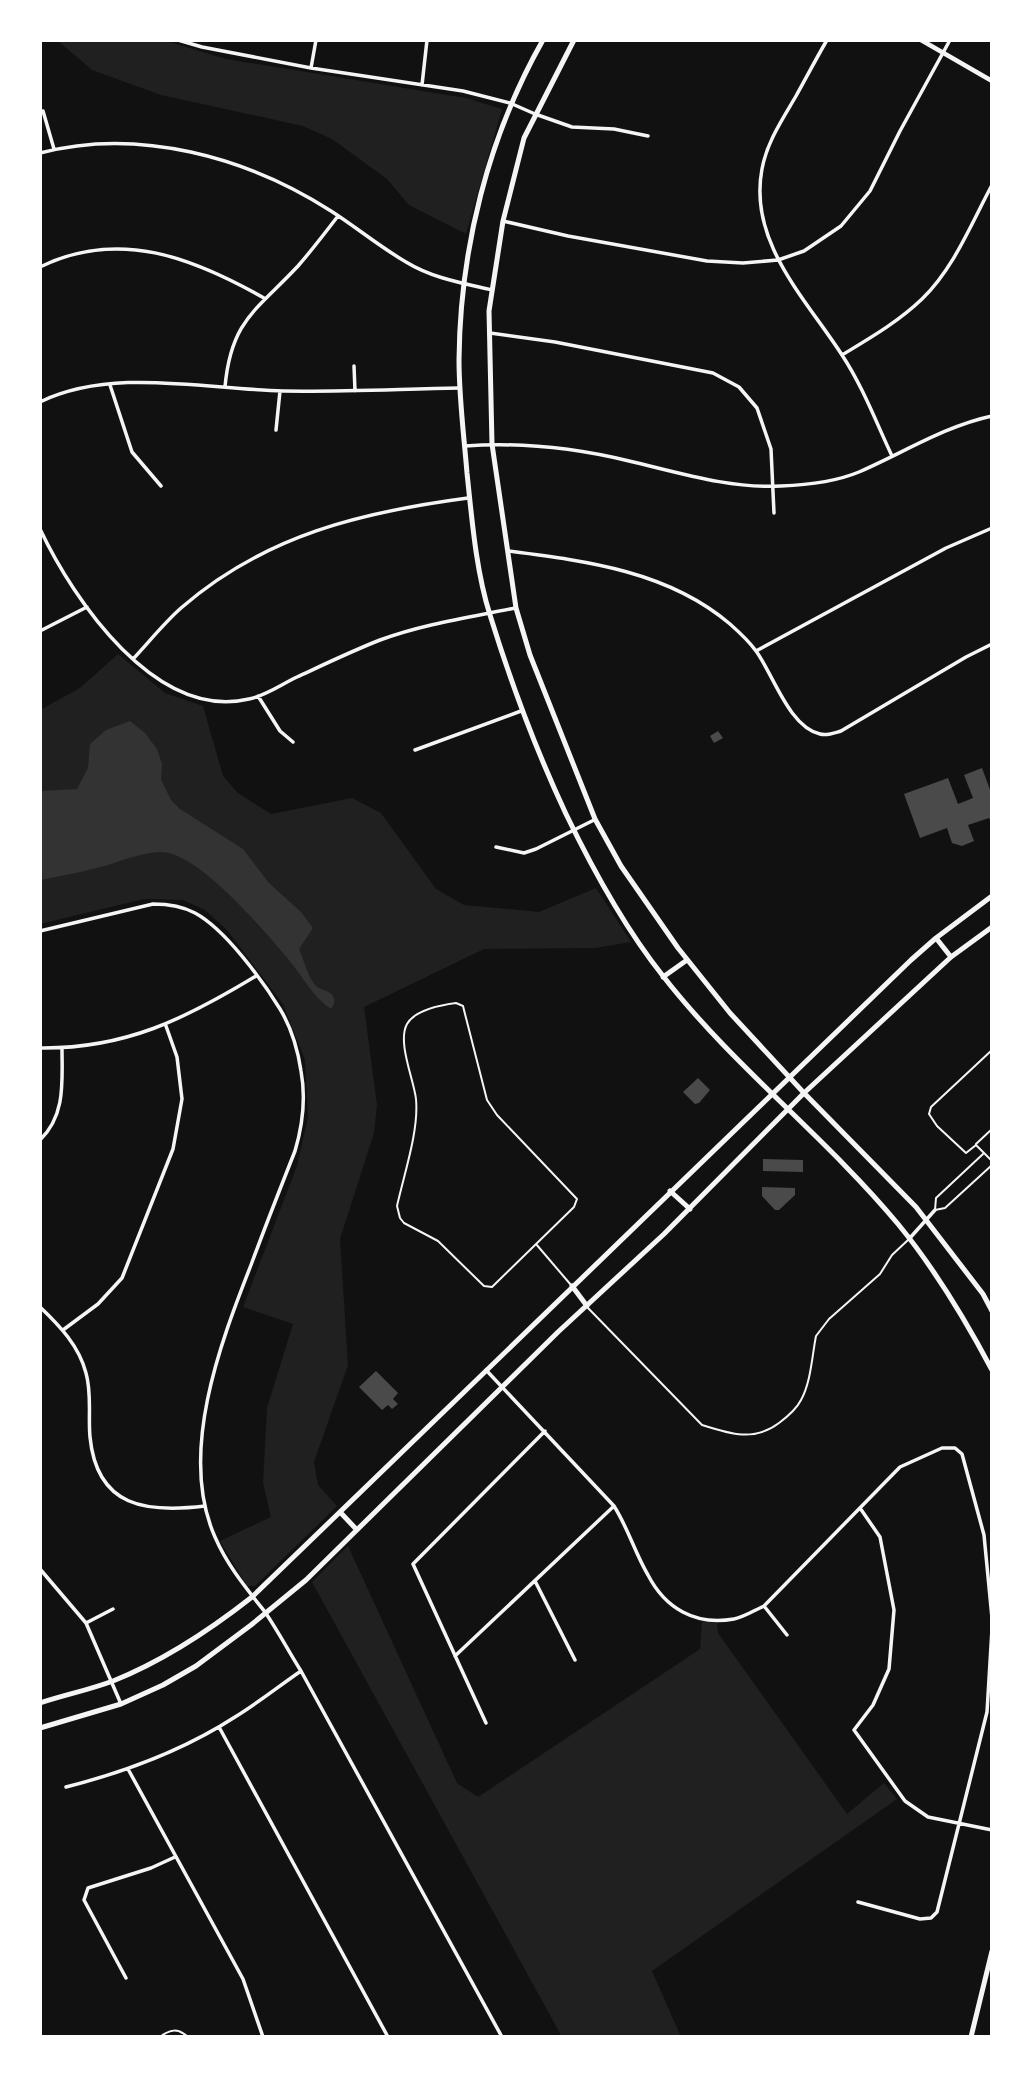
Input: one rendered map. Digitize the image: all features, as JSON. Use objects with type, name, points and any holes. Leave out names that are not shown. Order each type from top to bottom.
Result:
[{"type":"main road","points":[[543,40],[511,104],[483,184],[465,284],[460,330],[460,388],[470,498],[489,613],[550,780],[604,888],[663,977],[706,1028],[862,1184],[909,1239],[961,1312],[992,1370]]},
{"type":"main road","points":[[574,40],[524,138],[503,221],[488,333],[492,444],[516,608],[530,654],[595,819],[621,866],[687,960],[730,1013],[804,1093],[910,1200],[991,1307]]},
{"type":"main road","points":[[40,1703],[111,1681],[146,1666],[195,1637],[252,1597],[789,1076],[936,938],[992,896]]},
{"type":"main road","points":[[40,1728],[121,1704],[163,1685],[196,1666],[306,1580],[690,1209],[787,1109],[951,957],[992,927]]},
{"type":"main road","points":[[936,938],[951,957]]},
{"type":"main road","points":[[663,977],[687,960]]},
{"type":"main road","points":[[670,1191],[690,1209]]},
{"type":"main road","points":[[572,1286],[587,1306]]},
{"type":"main road","points":[[340,1512],[357,1530]]},
{"type":"main road","points":[[971,2037],[992,1951]]},
{"type":"street","points":[[178,40],[312,68],[463,91],[511,104],[572,127],[648,136]]},
{"type":"street","points":[[312,68],[316,40]]},
{"type":"street","points":[[422,85],[427,40]]},
{"type":"street","points":[[827,40],[777,127],[761,170],[761,208],[767,235],[778,260],[859,383],[892,456]]},
{"type":"street","points":[[921,40],[992,81]]},
{"type":"street","points":[[503,221],[693,260],[743,263],[778,260],[804,251],[825,238],[853,214],[870,191],[950,40]]},
{"type":"street","points":[[43,111],[54,149]]},
{"type":"street","points":[[40,153],[75,146],[116,145],[171,147],[206,156],[261,174],[338,216],[406,262],[442,278],[492,290]]},
{"type":"street","points":[[842,355],[895,322],[932,288],[950,265],[992,185]]},
{"type":"street","points":[[225,387],[231,352],[238,333],[251,313],[297,266],[338,216]]},
{"type":"street","points":[[40,267],[79,253],[139,249],[194,262],[264,298]]},
{"type":"street","points":[[488,333],[555,342],[724,377],[739,387],[760,415],[771,449],[774,513]]},
{"type":"street","points":[[354,366],[355,391]]},
{"type":"street","points":[[40,402],[55,395],[110,385],[171,383],[281,391],[460,388]]},
{"type":"street","points":[[110,385],[132,452],[161,486]]},
{"type":"street","points":[[276,430],[281,391]]},
{"type":"street","points":[[465,446],[524,444],[569,449],[710,479],[773,486],[835,480],[952,428],[992,416]]},
{"type":"street","points":[[133,659],[181,608],[243,564],[270,549],[348,519],[408,506],[470,498]]},
{"type":"street","points":[[756,651],[946,548],[992,528]]},
{"type":"street","points":[[40,529],[66,576],[113,639],[133,659],[174,690],[209,701],[232,702],[258,696],[336,658],[384,639],[516,608]]},
{"type":"street","points":[[506,551],[601,565],[635,573],[702,603],[728,623],[756,651],[795,718],[806,728],[820,734],[841,731],[965,657],[992,645]]},
{"type":"street","points":[[40,631],[88,607]]},
{"type":"street","points":[[258,696],[280,731],[293,742]]},
{"type":"street","points":[[415,750],[523,710]]},
{"type":"street","points":[[496,847],[524,853],[595,819]]},
{"type":"street","points":[[40,931],[127,909],[166,904],[197,913],[215,926],[281,1011],[294,1043],[303,1088],[302,1127],[227,1328],[209,1388],[201,1475],[205,1506],[215,1537],[232,1568],[301,1671],[502,2037]]},
{"type":"street","points":[[40,1048],[116,1041],[166,1026],[256,976]]},
{"type":"street","points":[[63,1330],[98,1304],[122,1278],[173,1149],[182,1099],[177,1057],[166,1026]]},
{"type":"street","points":[[40,1140],[55,1121],[60,1105],[62,1048]]},
{"type":"street","points":[[909,1239],[935,1210]]},
{"type":"street","points":[[40,1307],[72,1341],[86,1371],[92,1454],[106,1483],[119,1496],[145,1507],[176,1510],[205,1506]]},
{"type":"street","points":[[486,1370],[614,1506],[624,1521],[648,1575],[665,1601],[680,1610],[707,1619],[735,1619],[764,1606],[900,1467],[942,1448],[955,1448],[962,1454],[984,1535],[992,1618]]},
{"type":"street","points":[[486,1723],[413,1564],[545,1431]]},
{"type":"street","points":[[455,1656],[614,1506]]},
{"type":"street","points":[[860,1508],[880,1537],[894,1610],[889,1669],[873,1705],[854,1730],[905,1801],[928,1817],[992,1830]]},
{"type":"street","points":[[40,1569],[86,1623],[121,1704]]},
{"type":"street","points":[[535,1581],[575,1660]]},
{"type":"street","points":[[764,1606],[787,1635]]},
{"type":"street","points":[[86,1623],[113,1609]]},
{"type":"street","points":[[858,1902],[920,1919],[934,1916],[987,1712],[992,1629]]},
{"type":"street","points":[[66,1787],[128,1769],[219,1727],[301,1671]]},
{"type":"street","points":[[219,1727],[388,2037]]},
{"type":"street","points":[[128,1769],[243,1979],[263,2037]]},
{"type":"street","points":[[126,1978],[84,1900],[84,1894],[88,1888],[151,1868],[175,1857]]},
{"type":"lane","points":[[456,1003],[463,1006],[487,1100],[497,1115],[577,1199],[575,1206],[536,1244],[492,1287],[488,1287],[474,1277],[438,1241],[400,1219],[397,1206],[415,1122],[416,1099],[407,1056],[405,1029],[408,1022],[419,1013],[456,1003]]},
{"type":"lane","points":[[992,1050],[931,1107],[929,1114],[937,1126],[966,1153],[992,1129]]},
{"type":"lane","points":[[976,1145],[984,1153],[992,1163],[945,1208],[935,1210],[936,1198],[984,1153]]},
{"type":"lane","points":[[587,1306],[702,1425],[725,1433],[753,1435],[770,1430],[785,1419],[801,1401],[816,1336],[848,1301],[880,1274],[892,1255],[909,1239]]},
{"type":"lane","points":[[536,1244],[572,1286]]},
{"type":"lane","points":[[160,2037],[168,2031],[176,2030],[188,2037]]},
{"type":"shaded area","points":[[57,40],[163,40],[226,59],[466,98],[502,109],[466,234],[409,205],[387,179],[332,139],[303,126],[161,95],[92,70]]},
{"type":"shaded area","points":[[118,654],[165,693],[203,706],[223,776],[238,793],[271,814],[352,798],[381,813],[436,889],[464,905],[539,912],[596,888],[631,942],[595,948],[484,949],[364,1007],[377,1105],[374,1133],[340,1239],[348,1365],[314,1462],[318,1485],[337,1506],[255,1586],[247,1586],[220,1541],[271,1517],[263,1483],[267,1408],[293,1324],[243,1307],[297,1166],[308,1117],[305,1060],[283,1004],[227,930],[205,910],[183,900],[144,899],[40,924],[40,710],[80,688]]},
{"type":"shaded area","points":[[130,721],[145,733],[157,749],[162,764],[161,780],[171,800],[180,809],[243,849],[269,883],[301,912],[313,928],[299,949],[313,983],[333,996],[331,1009],[313,993],[294,966],[230,895],[193,864],[175,855],[160,852],[147,854],[40,880],[40,791],[77,789],[88,768],[90,744],[106,730]]},
{"type":"shaded area","points":[[348,1546],[457,1783],[478,1797],[700,1649],[702,1621],[717,1623],[718,1633],[847,1814],[884,1783],[897,1799],[652,1971],[681,2037],[562,2037],[312,1582]]},
{"type":"building","points":[[718,731],[723,738],[714,743],[710,736]]},
{"type":"building","points":[[982,768],[992,795],[992,825],[989,818],[968,825],[974,841],[962,846],[952,843],[947,828],[920,838],[904,794],[948,778],[958,804],[973,798],[964,775]]},
{"type":"building","points":[[698,1078],[710,1090],[695,1104],[683,1092]]},
{"type":"building","points":[[763,1159],[803,1160],[803,1172],[763,1171]]},
{"type":"building","points":[[762,1187],[795,1188],[795,1195],[779,1210],[775,1210],[762,1196]]},
{"type":"building","points":[[376,1371],[398,1393],[393,1399],[398,1404],[392,1409],[388,1405],[382,1410],[359,1387]]}]
